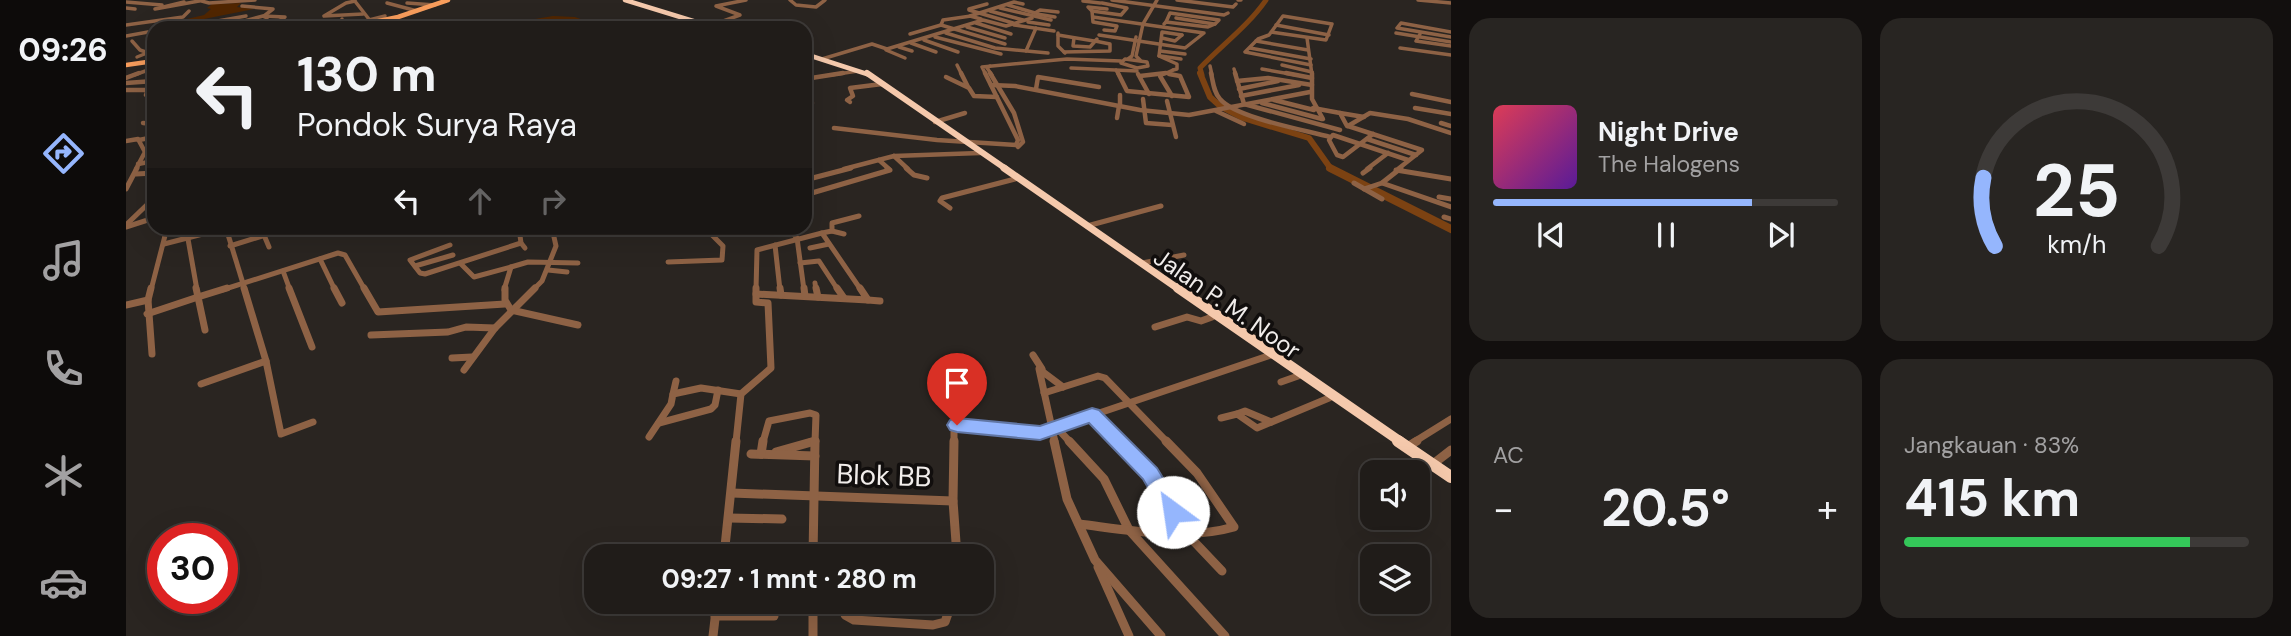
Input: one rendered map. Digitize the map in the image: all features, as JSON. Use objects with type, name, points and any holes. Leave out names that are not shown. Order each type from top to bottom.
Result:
[{"type":"highway","points":[[625,0],[693,21]]},
{"type":"highway","name":"Jalan P. M. Noor","points":[[812,56],[862,71],[882,83],[1212,317],[1271,355],[1297,376],[1451,477]]},
{"type":"highway","name":"Jalan P. M. Noor","points":[[1020,182],[1404,446],[1451,483]]},
{"type":"main road","points":[[374,21],[449,0]]},
{"type":"main road","points":[[377,21],[434,5]]},
{"type":"main road","points":[[126,65],[137,60],[147,62]]},
{"type":"main road","points":[[126,65],[147,61]]},
{"type":"street","points":[[183,1],[155,9],[199,0],[255,0]]},
{"type":"street","points":[[726,21],[740,15],[716,6],[746,0]]},
{"type":"street","points":[[790,0],[796,5],[816,7],[825,0]]},
{"type":"street","points":[[941,25],[943,20],[971,16],[1019,0]]},
{"type":"street","points":[[1138,72],[1149,66],[1136,57],[1141,24],[1154,0]]},
{"type":"street","points":[[1084,2],[1114,1],[1172,9],[1189,8],[1206,3],[1234,8],[1237,5],[1176,0],[1174,4],[1189,8],[1226,15],[1229,12],[1206,3]]},
{"type":"street","points":[[1418,0],[1451,3]]},
{"type":"street","points":[[126,2],[162,5],[183,1]]},
{"type":"street","points":[[355,1],[369,21]]},
{"type":"street","points":[[355,1],[346,3],[324,16],[363,14]]},
{"type":"street","points":[[333,16],[355,1]]},
{"type":"street","points":[[1093,14],[1120,15],[1126,7],[1114,1]]},
{"type":"street","points":[[1104,30],[1115,32],[1117,26],[1093,22],[1093,14],[1088,7],[1107,10],[1114,1]]},
{"type":"street","points":[[407,2],[434,5]]},
{"type":"street","points":[[1014,2],[1023,5]]},
{"type":"street","points":[[387,3],[417,11]]},
{"type":"street","points":[[988,4],[968,10],[1013,24],[1110,44],[1108,52],[1064,52]]},
{"type":"street","points":[[1006,5],[1031,17]]},
{"type":"street","points":[[242,6],[273,9],[258,21]]},
{"type":"street","points":[[126,8],[135,9]]},
{"type":"street","points":[[998,8],[1050,22]]},
{"type":"street","points":[[1185,15],[1189,8]]},
{"type":"street","points":[[988,10],[1031,17],[1056,15]]},
{"type":"street","points":[[154,21],[183,17],[189,11]]},
{"type":"street","points":[[239,15],[252,12],[265,17]]},
{"type":"street","points":[[1160,53],[1163,29],[1167,19],[1170,13],[1219,20],[1208,27],[1167,19]]},
{"type":"street","points":[[278,21],[289,14]]},
{"type":"street","points":[[1093,14],[1182,35],[1175,41],[1162,38]]},
{"type":"street","points":[[216,21],[246,16]]},
{"type":"street","points":[[372,21],[385,16]]},
{"type":"street","points":[[971,16],[1016,29]]},
{"type":"street","points":[[1255,43],[1308,48],[1324,40],[1330,33],[1332,24],[1284,16],[1245,52],[1311,65]]},
{"type":"street","points":[[248,21],[265,17],[283,18]]},
{"type":"street","points":[[1006,26],[1031,17]]},
{"type":"street","points":[[1025,26],[1031,17]]},
{"type":"street","points":[[884,50],[983,20]]},
{"type":"street","points":[[126,25],[147,22]]},
{"type":"street","points":[[974,23],[1011,34]]},
{"type":"street","points":[[1401,23],[1451,39],[1421,32],[1397,27],[1401,23]]},
{"type":"street","points":[[1074,38],[1073,46],[1091,47],[1110,24]]},
{"type":"street","points":[[910,34],[941,25],[1005,41],[965,26]]},
{"type":"street","points":[[1275,27],[1330,33]]},
{"type":"street","points":[[1275,27],[1330,33]]},
{"type":"street","points":[[1275,27],[1308,48],[1312,72],[1310,92],[1314,109],[1323,119]]},
{"type":"street","points":[[1026,51],[1036,28]]},
{"type":"street","points":[[1099,35],[1183,48],[1204,33],[1163,29]]},
{"type":"street","points":[[136,31],[147,31]]},
{"type":"street","points":[[126,36],[147,32]]},
{"type":"street","points":[[1416,39],[1421,32]]},
{"type":"street","points":[[944,33],[988,47],[1048,53]]},
{"type":"street","points":[[1057,33],[1058,46],[1064,52],[1070,69],[1116,70],[1180,76],[1188,97],[1126,90],[1116,70]]},
{"type":"street","points":[[1396,33],[1416,39]]},
{"type":"street","points":[[933,36],[1001,54]]},
{"type":"street","points":[[922,39],[958,52]]},
{"type":"street","points":[[1407,40],[1451,39]]},
{"type":"street","points":[[132,41],[140,50],[147,53]]},
{"type":"street","points":[[1018,145],[1010,120],[982,67],[1067,60],[1121,62],[1132,56],[1138,41]]},
{"type":"street","points":[[909,43],[936,52]]},
{"type":"street","points":[[1255,43],[1308,48]]},
{"type":"street","points":[[822,59],[872,44],[905,58]]},
{"type":"street","points":[[898,46],[912,51]]},
{"type":"street","points":[[1400,48],[1451,55],[1451,62]]},
{"type":"street","points":[[1423,59],[1424,51]]},
{"type":"street","points":[[1432,52],[1434,60]]},
{"type":"street","points":[[1160,53],[1185,54]]},
{"type":"street","points":[[1160,53],[1181,59]]},
{"type":"street","points":[[1160,53],[1177,64],[1177,69],[1169,74]]},
{"type":"street","points":[[141,69],[137,60],[147,54]]},
{"type":"street","points":[[988,58],[995,64]]},
{"type":"street","points":[[1128,59],[1140,60]]},
{"type":"street","points":[[1018,145],[1023,137],[988,67],[1046,65],[1067,60]]},
{"type":"street","points":[[1121,62],[1138,72],[1149,94]]},
{"type":"street","points":[[957,65],[974,96],[997,97]]},
{"type":"street","points":[[1282,65],[1312,72]]},
{"type":"street","points":[[1210,66],[1218,98],[1231,108],[1408,160]]},
{"type":"street","points":[[1164,68],[1173,70]]},
{"type":"street","points":[[1234,69],[1246,105],[1340,131]]},
{"type":"street","points":[[1262,69],[1312,78]]},
{"type":"street","points":[[126,81],[147,71]]},
{"type":"street","points":[[812,78],[862,71]]},
{"type":"street","points":[[1160,76],[1172,96]]},
{"type":"street","points":[[820,77],[827,82]]},
{"type":"street","points":[[946,77],[969,88]]},
{"type":"street","points":[[1036,89],[1038,77],[1099,87]]},
{"type":"street","points":[[1237,81],[1260,78],[1312,85]]},
{"type":"street","points":[[1239,89],[1284,80]]},
{"type":"street","points":[[126,81],[147,82]]},
{"type":"street","points":[[138,90],[147,82]]},
{"type":"street","points":[[850,102],[847,100],[853,96],[850,88],[882,83]]},
{"type":"street","points":[[1241,96],[1304,84]]},
{"type":"street","points":[[991,85],[1036,89],[1104,106],[1189,115],[1310,92]]},
{"type":"street","points":[[126,90],[147,90]]},
{"type":"street","points":[[1273,90],[1288,96]]},
{"type":"street","points":[[1412,94],[1451,102]]},
{"type":"street","points":[[1117,118],[1120,95]]},
{"type":"street","points":[[1077,107],[1082,99]]},
{"type":"street","points":[[1143,99],[1147,124],[1172,125]]},
{"type":"street","points":[[1246,105],[1274,99],[1364,117]]},
{"type":"street","points":[[1167,101],[1177,137]]},
{"type":"street","points":[[1262,103],[1323,119]]},
{"type":"street","points":[[1415,108],[1431,114],[1450,114],[1450,128]]},
{"type":"street","points":[[1217,111],[1244,124]]},
{"type":"street","points":[[935,122],[965,113]]},
{"type":"street","points":[[1340,113],[1348,126],[1422,150],[1379,184],[1365,189]]},
{"type":"street","points":[[1373,134],[1346,156],[1340,156],[1329,140],[1371,113],[1450,128]]},
{"type":"street","points":[[1317,124],[1323,119]]},
{"type":"street","points":[[1441,122],[1450,128]]},
{"type":"street","points":[[143,123],[147,123]]},
{"type":"street","points":[[834,128],[1018,145]]},
{"type":"street","points":[[126,141],[147,138]]},
{"type":"street","points":[[1367,139],[1416,155]]},
{"type":"street","points":[[136,140],[144,150]]},
{"type":"street","points":[[126,190],[137,173],[144,150]]},
{"type":"street","points":[[812,178],[894,156],[928,153],[981,154]]},
{"type":"street","points":[[1363,173],[1388,153]]},
{"type":"street","points":[[894,156],[914,175],[927,178]]},
{"type":"street","points":[[812,193],[890,170],[879,160]]},
{"type":"street","points":[[138,164],[147,162]]},
{"type":"street","points":[[1396,170],[1451,179]]},
{"type":"street","points":[[126,173],[147,173]]},
{"type":"street","points":[[950,208],[940,201],[942,198],[1020,182]]},
{"type":"street","points":[[1354,183],[1382,199]]},
{"type":"street","points":[[1379,184],[1451,207]]},
{"type":"street","points":[[1439,197],[1451,199]]},
{"type":"street","points":[[126,226],[147,205]]},
{"type":"street","points":[[1087,226],[1161,206]]},
{"type":"street","points":[[832,231],[832,223],[859,216]]},
{"type":"street","points":[[126,226],[147,220]]},
{"type":"street","points":[[812,235],[832,231],[844,233]]},
{"type":"street","points":[[822,233],[868,300]]},
{"type":"street","points":[[152,354],[148,300],[166,235]]},
{"type":"street","points":[[164,244],[202,235]]},
{"type":"street","points":[[228,235],[272,380],[281,434],[313,422]]},
{"type":"street","points":[[230,246],[267,235]]},
{"type":"street","points":[[450,245],[412,257],[410,260],[420,273],[425,274],[523,245],[521,235]]},
{"type":"street","points":[[464,370],[495,328],[533,292],[548,270],[556,239],[555,235]]},
{"type":"street","points":[[668,262],[722,260],[723,246],[713,235]]},
{"type":"street","points":[[799,235],[809,262],[844,298]]},
{"type":"street","points":[[673,394],[697,388],[741,394],[765,376],[771,368],[768,303],[756,302],[756,251],[812,235]]},
{"type":"street","points":[[264,236],[269,247]]},
{"type":"street","points":[[188,239],[205,330]]},
{"type":"street","points":[[812,297],[809,247],[829,244]]},
{"type":"street","points":[[775,245],[781,295]]},
{"type":"street","points":[[147,314],[343,253],[377,312],[505,304]]},
{"type":"street","points":[[415,266],[453,255]]},
{"type":"street","points":[[1142,265],[1184,255]]},
{"type":"street","points":[[320,259],[342,303]]},
{"type":"street","points":[[461,264],[474,277],[522,263],[578,263]]},
{"type":"street","points":[[511,267],[503,295],[505,304],[511,310],[578,325]]},
{"type":"street","points":[[548,270],[568,272]]},
{"type":"street","points":[[283,271],[312,347]]},
{"type":"street","points":[[812,297],[814,283]]},
{"type":"street","points":[[756,294],[880,301]]},
{"type":"street","points":[[126,305],[148,300]]},
{"type":"street","points":[[1155,327],[1187,317],[1201,321],[1212,317]]},
{"type":"street","points":[[371,335],[446,332],[466,327],[495,328]]},
{"type":"street","points":[[1033,355],[1042,369],[1063,387]]},
{"type":"street","points":[[956,544],[953,501],[954,429],[957,425],[1033,433],[1055,428],[1271,355]]},
{"type":"street","points":[[452,358],[472,357]]},
{"type":"street","points":[[201,384],[266,362]]},
{"type":"street","points":[[1042,369],[1039,370],[1055,428],[1067,499],[1129,636]]},
{"type":"street","points":[[1044,393],[1098,376],[1105,378],[1197,473],[1233,524],[1233,528],[1185,532],[1129,530],[1079,524]]},
{"type":"street","points":[[1280,382],[1297,376]]},
{"type":"street","points":[[649,437],[671,404],[676,381]]},
{"type":"street","points":[[659,423],[675,421],[711,409],[715,405],[719,390]]},
{"type":"street","points":[[726,544],[741,394]]},
{"type":"street","points":[[1221,418],[1245,411],[1271,422],[1329,398]]},
{"type":"street","points":[[671,404],[675,421]]},
{"type":"street","points":[[765,454],[766,426],[771,421],[813,413],[816,415],[813,544]]},
{"type":"street","points":[[1092,415],[1150,473],[1185,532],[1222,571]]},
{"type":"street","points":[[1404,446],[1451,419]]},
{"type":"street","points":[[1055,428],[1104,479],[1129,530],[1225,636]]},
{"type":"street","points":[[765,454],[815,441]]},
{"type":"street","points":[[1433,464],[1451,450]]},
{"type":"street","points":[[751,454],[815,456]]},
{"type":"street","name":"Blok BB","points":[[732,493],[953,501]]},
{"type":"street","points":[[729,518],[782,519]]},
{"type":"street","points":[[1095,560],[1161,636]]},
{"type":"street","points":[[813,614],[813,636]]},
{"type":"street","points":[[845,614],[854,620],[941,624],[949,614]]},
{"type":"street","points":[[713,636],[715,616],[774,617]]},
{"type":"shaded area","points":[[241,3],[237,7],[254,9],[194,21],[187,19],[204,15],[211,9],[207,8],[212,4]]},
{"type":"shaded area","points":[[553,16],[575,17],[586,21],[523,21]]},
{"type":"waterway","points":[[1202,75],[1200,68],[1243,27],[1266,0]]},
{"type":"waterway","points":[[1200,73],[1210,97],[1220,106],[1243,118],[1309,138],[1330,168]]},
{"type":"waterway","points":[[1330,168],[1451,229]]},
{"type":"route","points":[[957,425],[1040,433],[1092,415],[1150,473],[1173,512]]}]
